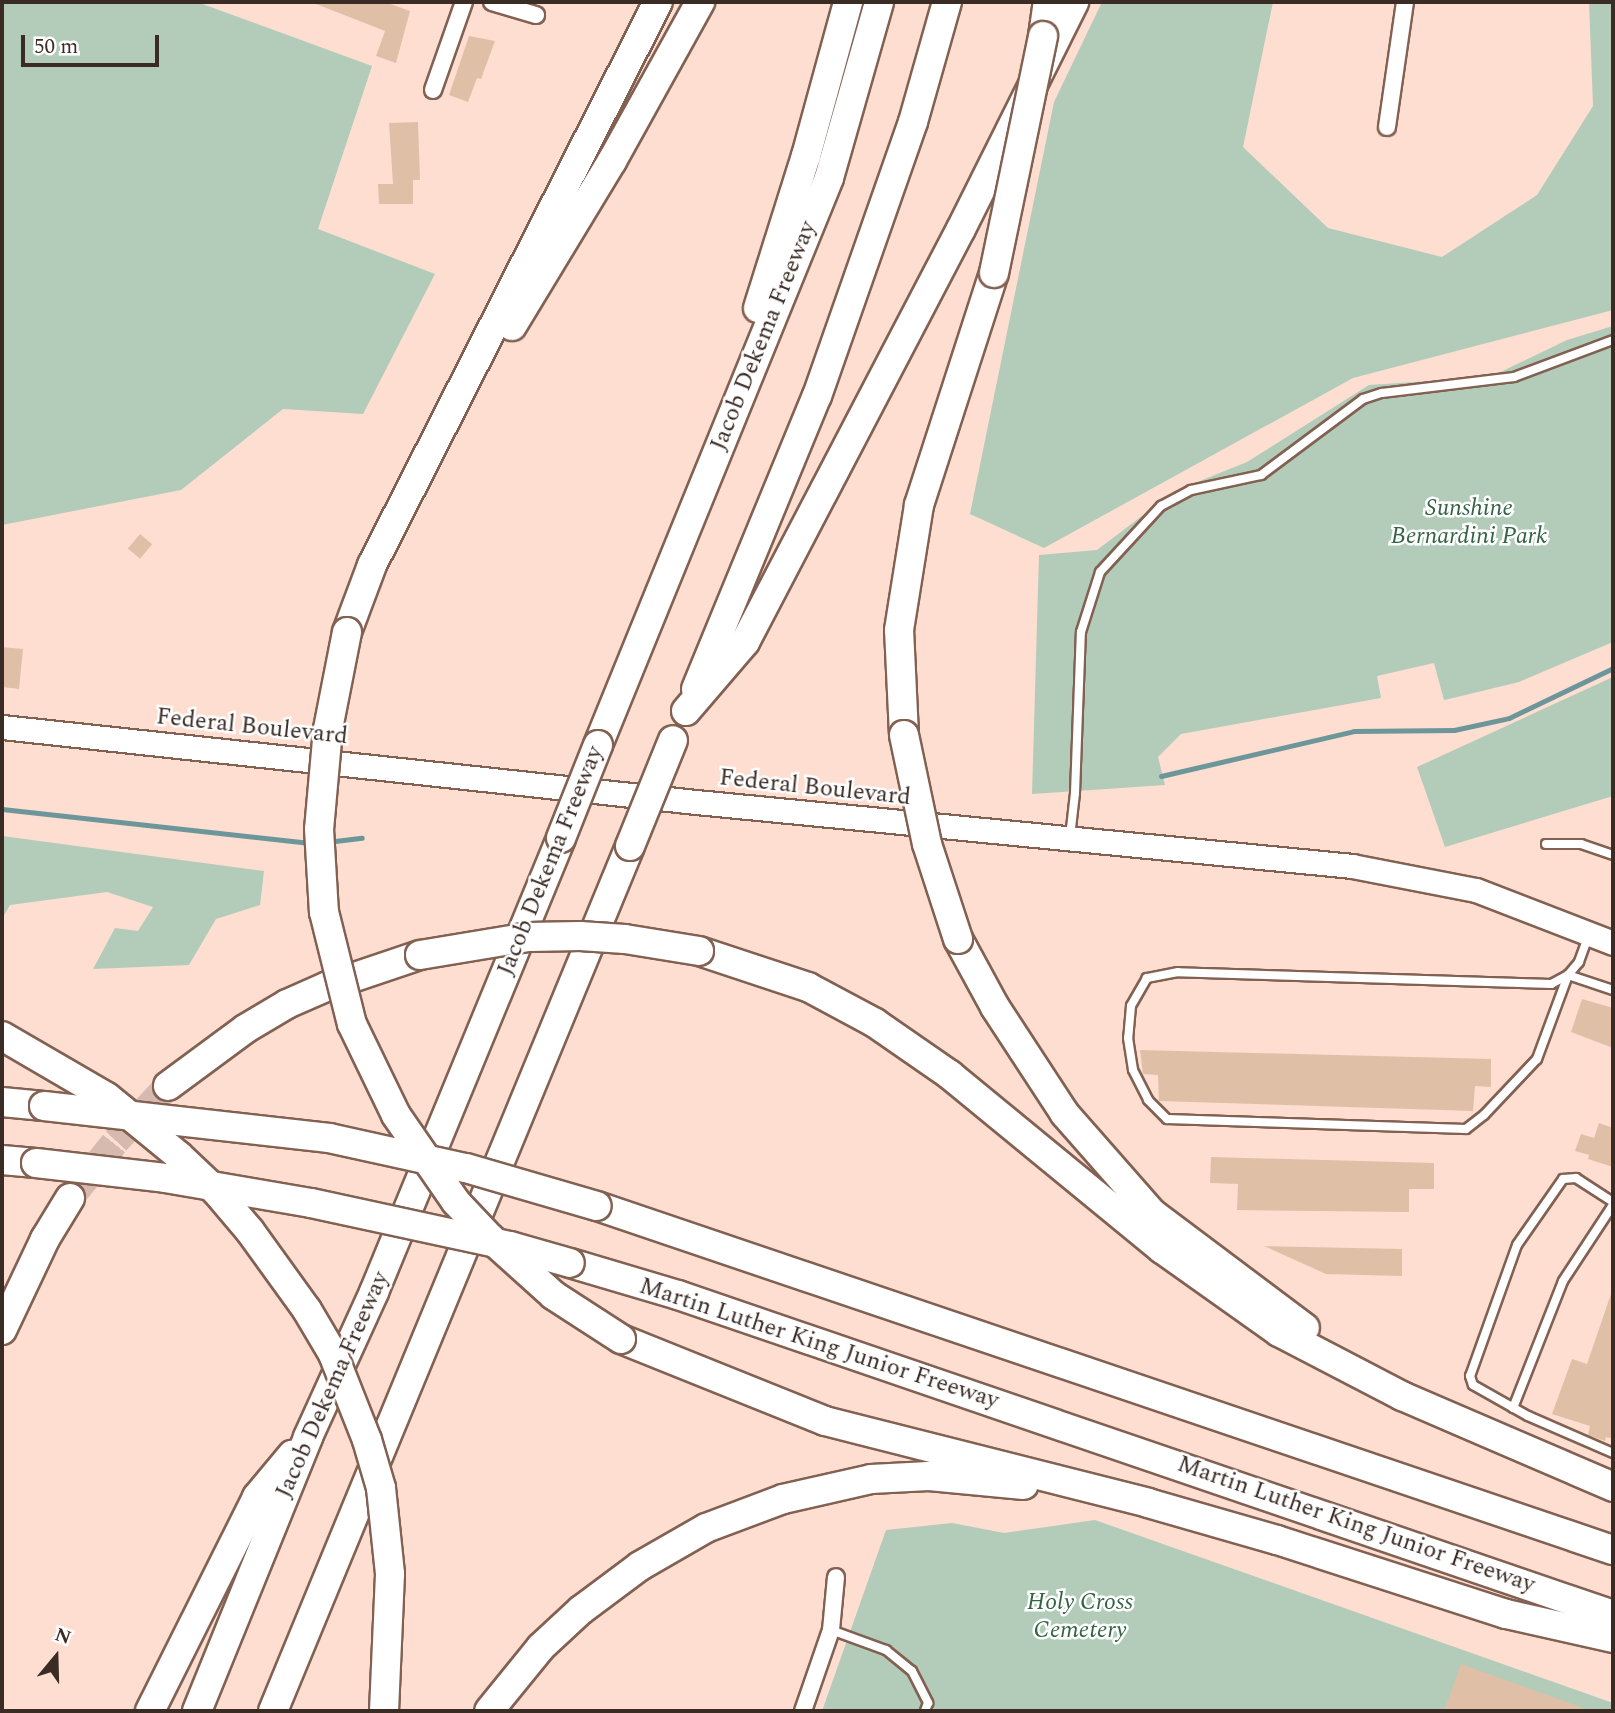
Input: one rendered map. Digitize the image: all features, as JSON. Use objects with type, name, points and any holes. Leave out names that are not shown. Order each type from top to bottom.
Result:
[{"type":"highway","points":[[658,2],[372,565],[347,632],[325,755],[319,829],[324,912],[352,1024],[396,1115],[456,1202],[490,1238],[553,1295],[621,1339],[825,1421],[1024,1470],[1209,1521],[1506,1614],[1613,1638]]},
{"type":"highway","points":[[400,512],[612,161],[700,2]]},
{"type":"highway","points":[[698,500],[806,156],[848,2]]},
{"type":"highway","name":"Jacob Dekema Freeway","points":[[197,1711],[307,1437],[379,1280],[829,178],[879,2]]},
{"type":"highway","points":[[273,1711],[817,396],[913,122],[947,2]]},
{"type":"highway","points":[[1048,2],[994,273],[919,505],[900,630],[904,735],[927,844],[958,939],[995,1007],[1065,1114],[1153,1213],[1313,1335],[1402,1396]]},
{"type":"highway","points":[[686,711],[745,642],[961,229],[1074,2]]},
{"type":"highway","points":[[168,1086],[245,1029],[287,1004],[328,986],[420,955],[529,937],[580,936],[636,940],[699,951],[808,987],[876,1023],[950,1075],[1112,1209],[1245,1309],[1309,1349],[1402,1396],[1613,1487]]},
{"type":"highway","points":[[2,1036],[107,1097],[179,1156],[216,1191],[250,1231],[307,1310],[333,1354],[367,1440],[381,1488],[390,1574],[384,1711]]},
{"type":"highway","points":[[2,1102],[329,1138],[466,1168],[597,1206],[1613,1550]]},
{"type":"highway","name":"Martin Luther King Junior Freeway","points":[[2,1160],[165,1178],[311,1203],[496,1243],[570,1263],[691,1300],[1613,1615]]},
{"type":"highway","points":[[2,1330],[45,1238],[70,1198]]},
{"type":"highway","points":[[150,1711],[257,1497],[307,1437]]},
{"type":"highway","points":[[489,1711],[541,1647],[597,1597],[640,1566],[706,1528],[782,1499],[871,1479],[929,1476],[1003,1482],[1209,1521]]},
{"type":"main road","name":"Federal Boulevard","points":[[2,727],[1069,839],[1352,866],[1476,890],[1613,943]]},
{"type":"street","points":[[433,90],[464,2]]},
{"type":"street","points":[[492,2],[536,15]]},
{"type":"street","points":[[1387,127],[1405,2]]},
{"type":"street","points":[[803,1711],[831,1630],[836,1577]]},
{"type":"lane","points":[[1069,839],[1075,793],[1081,632],[1100,572],[1161,506],[1191,490],[1261,475],[1363,399],[1382,393],[1514,377],[1613,340]]},
{"type":"lane","points":[[1546,844],[1581,844],[1613,855]]},
{"type":"lane","points":[[1589,934],[1579,962],[1568,975],[1537,1059],[1484,1115],[1466,1129],[1167,1119],[1149,1100],[1132,1070],[1128,1038],[1131,1006],[1147,978],[1178,972],[1551,984],[1568,975],[1613,990]]},
{"type":"lane","points":[[1513,1408],[1563,1281],[1613,1203],[1576,1178],[1563,1179],[1517,1245],[1470,1376],[1473,1385],[1513,1408],[1613,1453]]},
{"type":"lane","points":[[831,1630],[886,1650],[912,1671],[928,1703],[925,1711]]},
{"type":"green space","points":[[2,2],[197,2],[372,66],[318,229],[435,274],[363,414],[283,409],[181,490],[2,525]]},
{"type":"green space","points":[[1102,2],[1273,2],[1243,147],[1328,228],[1442,257],[1537,195],[1593,106],[1589,2],[1613,2],[1613,310],[1353,378],[1044,548],[970,514],[1054,102]]},
{"type":"green space","name":"Sunshine Bernardini Park","points":[[1613,326],[1613,642],[1519,682],[1444,700],[1434,663],[1377,676],[1381,698],[1181,734],[1158,757],[1165,785],[1032,794],[1039,555],[1097,550],[1175,491],[1247,462],[1369,385],[1490,377],[1567,340]]},
{"type":"green space","points":[[1613,677],[1613,796],[1445,847],[1417,767]]},
{"type":"green space","points":[[2,836],[264,871],[260,905],[216,919],[189,965],[93,969],[115,928],[138,931],[153,907],[107,892],[10,905],[2,919]]},
{"type":"green space","name":"Holy Cross Cemetery","points":[[1095,1520],[1613,1703],[1613,1711],[822,1711],[886,1530],[952,1523],[1004,1533]]},
{"type":"building","points":[[311,2],[385,2],[410,11],[396,63],[376,56],[385,31]]},
{"type":"building","points":[[469,36],[495,41],[481,79],[477,78],[468,102],[449,95]]},
{"type":"building","points":[[418,122],[420,180],[413,180],[413,204],[379,204],[378,184],[393,184],[389,123]]},
{"type":"building","points":[[140,534],[152,544],[140,559],[128,549]]},
{"type":"building","points":[[2,647],[23,649],[19,689],[2,687]]},
{"type":"building","points":[[1582,999],[1613,1008],[1613,1048],[1571,1032]]},
{"type":"building","points":[[1140,1050],[1491,1059],[1491,1087],[1475,1086],[1473,1111],[1159,1101],[1158,1075],[1143,1074]]},
{"type":"building","points":[[1599,1123],[1613,1128],[1613,1167],[1588,1159],[1589,1155],[1575,1151],[1581,1134],[1594,1138]]},
{"type":"building","points":[[1211,1157],[1434,1163],[1434,1189],[1409,1189],[1409,1212],[1237,1210],[1238,1184],[1210,1183]]},
{"type":"building","points":[[1264,1246],[1402,1249],[1402,1276],[1326,1274]]},
{"type":"building","points":[[1611,1294],[1613,1439],[1606,1437],[1605,1441],[1588,1435],[1590,1426],[1552,1414],[1572,1359],[1587,1364]]},
{"type":"building","points":[[1461,1664],[1586,1709],[1444,1711]]},
{"type":"waterway","points":[[1161,776],[1354,731],[1454,730],[1509,718],[1613,668]]},
{"type":"waterway","points":[[2,809],[310,843]]},
{"type":"waterway","points":[[327,842],[362,838]]},
{"type":"tunnel","points":[[70,1198],[116,1141],[168,1086]]}]
